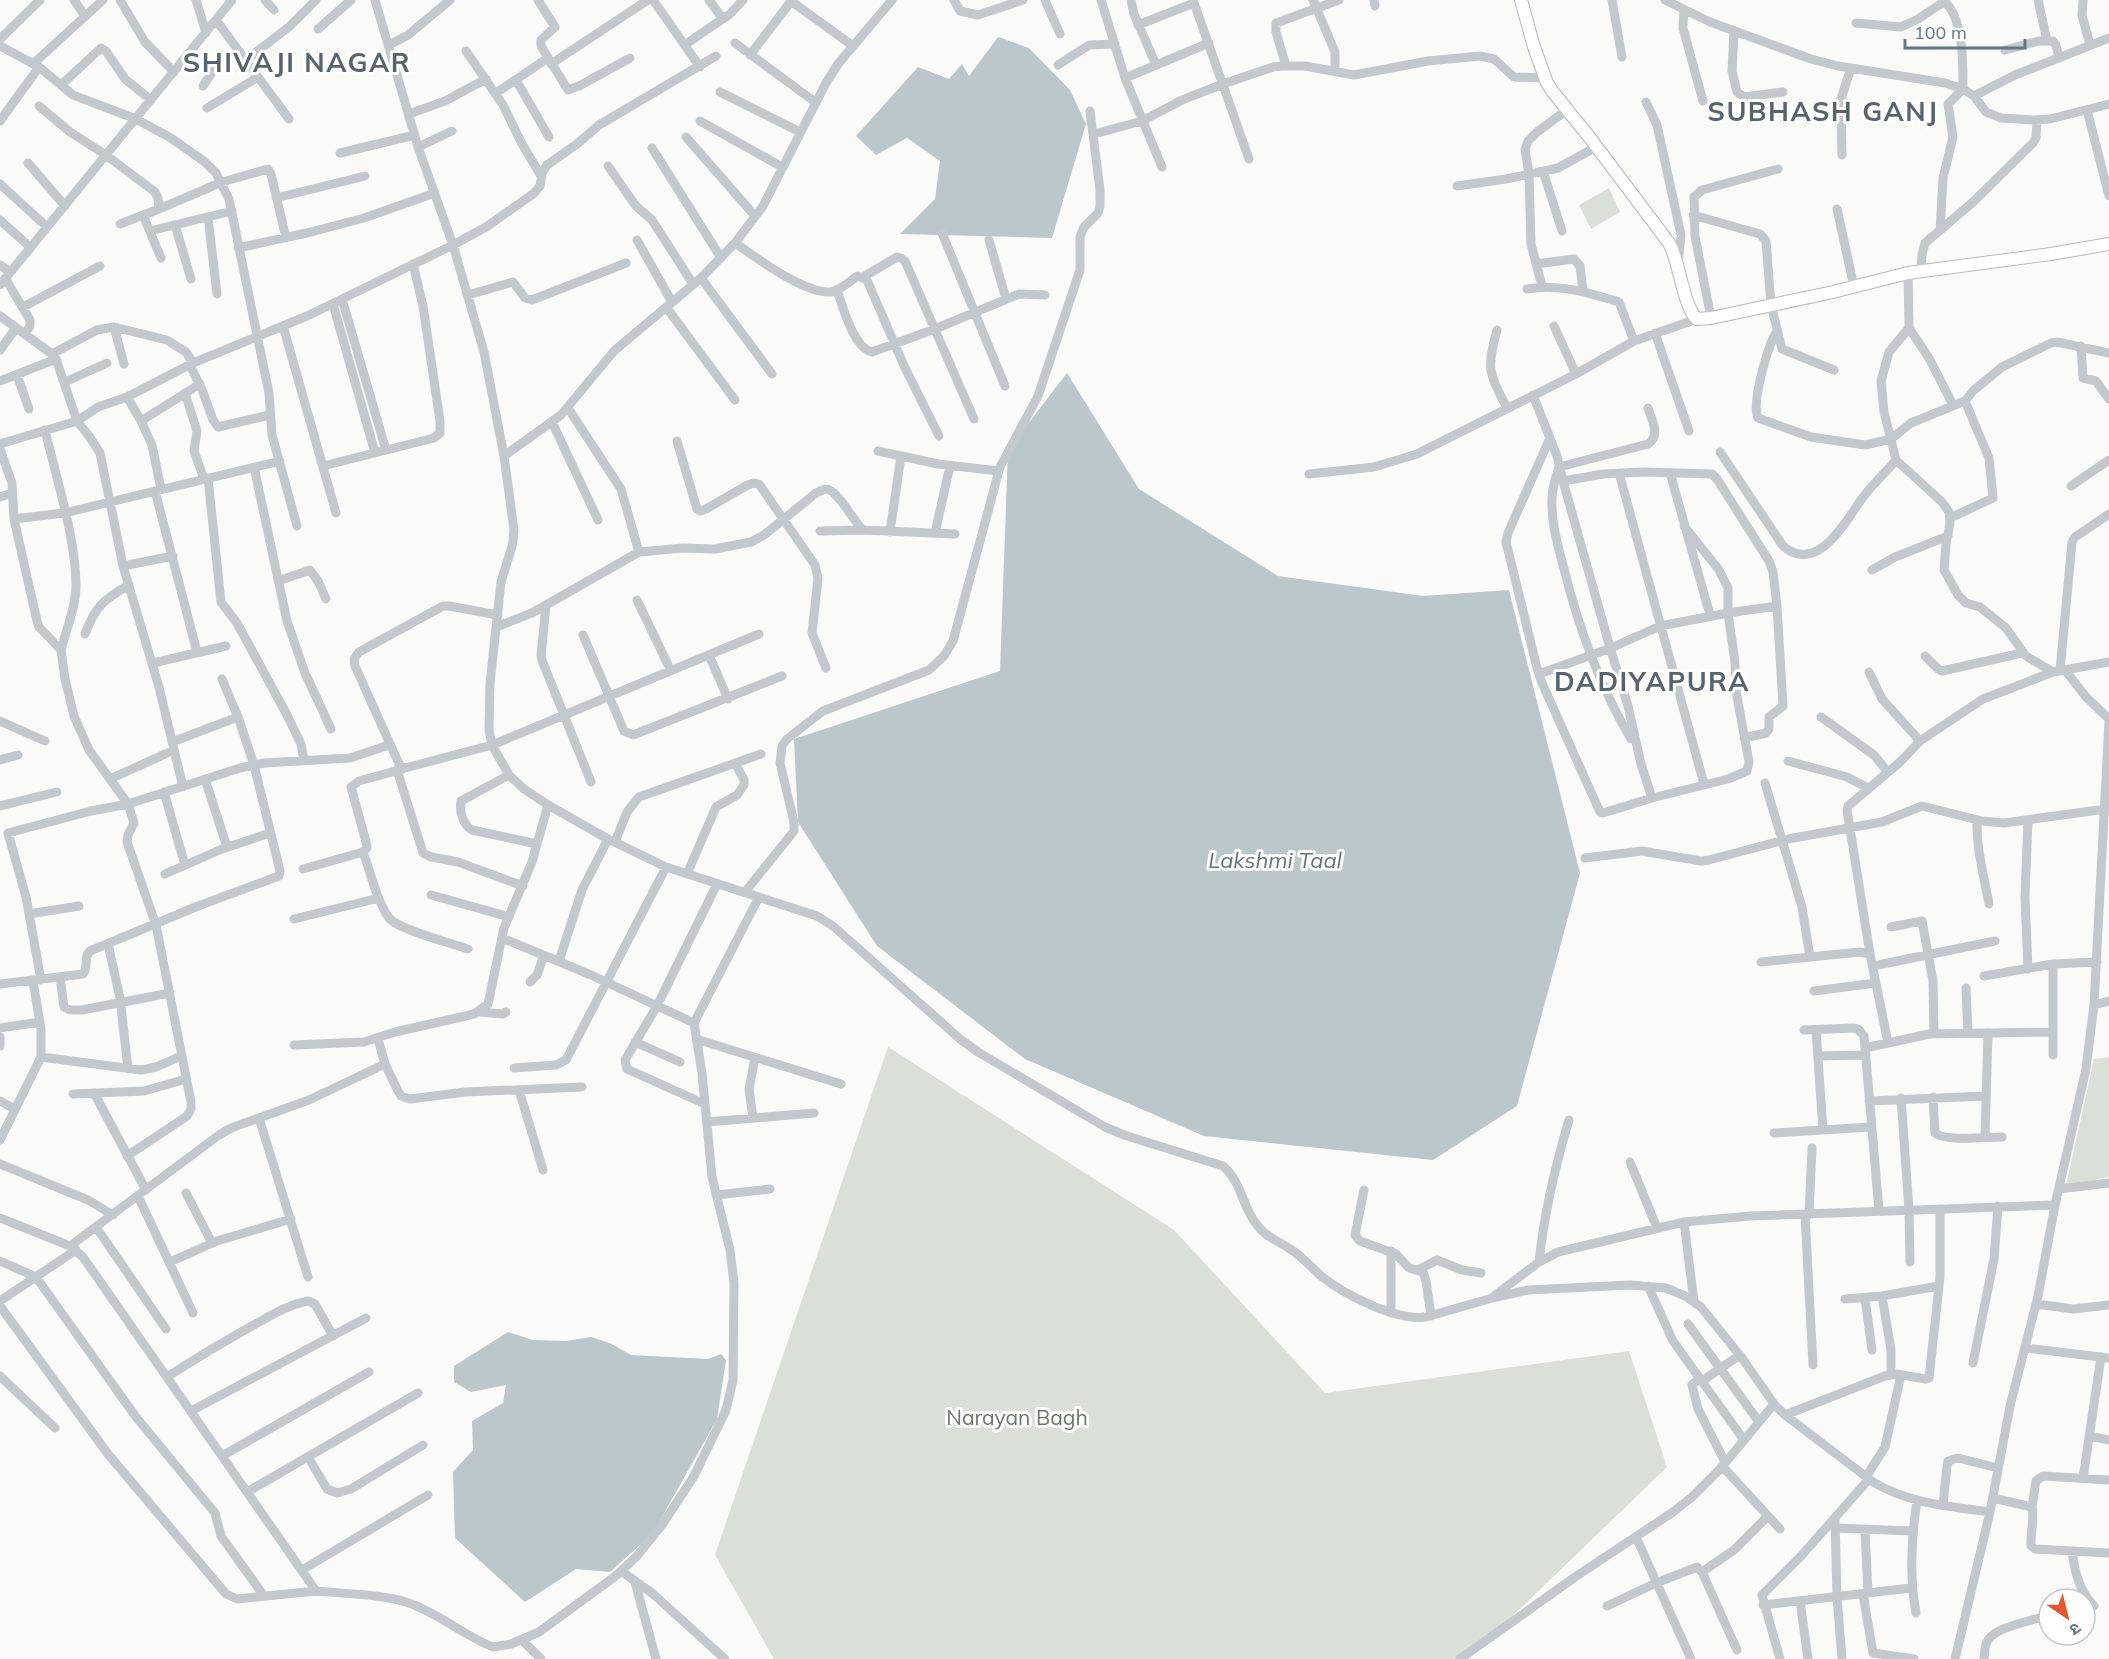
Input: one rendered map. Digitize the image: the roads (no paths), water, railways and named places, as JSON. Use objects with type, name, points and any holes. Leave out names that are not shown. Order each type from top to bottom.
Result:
[{"type":"main road","points":[[1521,0],[1545,78],[1553,92],[1674,252],[1690,311],[1697,319],[1711,318],[1914,272],[2109,244]]},
{"type":"street","points":[[0,39],[40,0]]},
{"type":"street","points":[[74,0],[85,16]]},
{"type":"street","points":[[0,121],[36,66],[103,0]]},
{"type":"street","points":[[120,0],[146,42],[174,72]]},
{"type":"street","points":[[196,0],[206,33]]},
{"type":"street","points":[[5,279],[232,0]]},
{"type":"street","points":[[265,0],[274,10]]},
{"type":"street","points":[[202,86],[213,70],[243,56],[290,26],[315,0]]},
{"type":"street","points":[[318,29],[351,0]]},
{"type":"street","points":[[375,0],[418,147],[468,295],[484,352],[504,456],[514,530],[513,543],[504,570],[496,627],[490,683],[489,730],[492,745],[509,774],[524,789],[612,841],[666,867],[817,916],[978,1052],[1105,1127],[1223,1166],[1238,1184],[1252,1218],[1265,1234],[1293,1250],[1324,1278],[1359,1299],[1391,1313],[1415,1318],[1431,1316],[1528,1290],[1648,1286],[1666,1288],[1685,1296],[1701,1307],[1740,1355],[1774,1404],[1785,1415],[1868,1478],[1888,1491],[1917,1502],[1990,1512]]},
{"type":"street","points":[[389,45],[408,35],[450,0]]},
{"type":"street","points":[[538,0],[555,25],[540,43],[568,90],[572,90],[630,58]]},
{"type":"street","points":[[496,93],[651,0],[686,44],[700,67]]},
{"type":"street","points":[[709,0],[723,19]]},
{"type":"street","points":[[686,44],[723,19],[743,0]]},
{"type":"street","points":[[750,55],[792,0],[853,46]]},
{"type":"street","points":[[504,456],[568,408],[614,351],[697,281],[735,243],[762,206],[815,102],[838,64],[892,0]]},
{"type":"street","points":[[954,0],[955,6],[960,11],[973,14],[1023,0]]},
{"type":"street","points":[[1044,0],[1060,34]]},
{"type":"street","points":[[1101,0],[1125,78],[1162,167]]},
{"type":"street","points":[[1131,0],[1138,25],[1156,65]]},
{"type":"street","points":[[1286,66],[1276,32],[1276,23],[1315,4],[1339,0]]},
{"type":"street","points":[[1612,0],[1622,57]]},
{"type":"street","points":[[1665,0],[1734,31],[1811,59],[1851,68],[1946,83],[1963,89],[1974,96],[1992,116],[2037,120],[2109,104]]},
{"type":"street","points":[[2038,0],[2047,41]]},
{"type":"street","points":[[2083,0],[2082,15],[2090,45]]},
{"type":"street","points":[[1856,23],[1901,27],[1918,19],[1943,1],[1949,4],[1955,16],[1960,36],[1963,89],[1948,104],[1953,136],[1943,178],[1940,230]]},
{"type":"street","points":[[1138,25],[1193,2],[1249,159]]},
{"type":"street","points":[[1315,4],[1335,52],[1335,71]]},
{"type":"street","points":[[1684,9],[1683,28],[1703,101]]},
{"type":"street","points":[[216,20],[289,119]]},
{"type":"street","points":[[1734,31],[1732,71],[1737,92],[1744,97],[1783,92]]},
{"type":"street","points":[[1974,96],[2014,75],[2109,38]]},
{"type":"street","points":[[2005,50],[2039,41],[2053,41],[2059,58]]},
{"type":"street","points":[[735,43],[815,102]]},
{"type":"street","points":[[1125,78],[1209,43]]},
{"type":"street","points":[[1058,65],[1089,45],[1114,44]]},
{"type":"street","points":[[0,46],[36,66],[82,99],[136,119],[171,138],[205,162],[222,182],[230,199],[238,248],[269,393],[272,435],[297,526]]},
{"type":"street","points":[[61,86],[101,48],[106,51],[125,78],[151,100]]},
{"type":"street","points":[[466,51],[496,93],[541,176]]},
{"type":"street","points":[[1094,134],[1142,121],[1182,100],[1224,84],[1286,66],[1305,66],[1354,75],[1428,61],[1480,56],[1494,59],[1514,76],[1545,78]]},
{"type":"street","points":[[0,444],[77,421],[98,407],[127,397],[191,364],[338,302],[453,245],[486,227],[533,194],[540,186],[541,176],[547,165],[577,144],[598,125],[716,57]]},
{"type":"street","points":[[1842,155],[1841,99],[1851,68]]},
{"type":"street","points":[[207,108],[258,77]]},
{"type":"street","points":[[409,114],[453,97],[486,79]]},
{"type":"street","points":[[516,80],[549,137]]},
{"type":"street","points":[[720,92],[800,132]]},
{"type":"street","points":[[1646,102],[1657,125],[1681,235],[1678,265]]},
{"type":"street","points":[[39,106],[70,132],[150,187],[158,198],[159,208]]},
{"type":"street","points":[[1542,286],[1531,243],[1529,174],[1525,149],[1526,144],[1544,126],[1567,110]]},
{"type":"street","points":[[2087,110],[2109,196]]},
{"type":"street","points":[[745,892],[794,831],[794,822],[780,763],[782,746],[787,739],[823,711],[929,670],[944,656],[953,641],[999,471],[1038,396],[1080,270],[1080,237],[1084,228],[1098,213],[1100,206],[1090,111]]},
{"type":"street","points":[[1955,1659],[1990,1512],[2086,1069],[2094,1005],[2107,838],[2109,721],[2060,671],[2022,653],[2006,628],[1980,607],[1962,600],[1944,570],[1950,518],[1942,502],[1896,460],[1884,412],[1881,381],[1889,352],[1909,328],[1914,272],[1923,248],[2032,143],[2036,138],[2037,120]]},
{"type":"street","points":[[700,121],[782,167]]},
{"type":"street","points":[[418,147],[452,131]]},
{"type":"street","points":[[340,153],[415,135]]},
{"type":"street","points":[[686,136],[755,216]]},
{"type":"street","points":[[1457,186],[1562,166],[1596,147]]},
{"type":"street","points":[[652,148],[722,258]]},
{"type":"street","points":[[28,163],[64,206]]},
{"type":"street","points":[[608,166],[636,206],[652,220],[697,281],[772,374]]},
{"type":"street","points":[[120,224],[222,182],[268,169],[286,238]]},
{"type":"street","points":[[1711,318],[1695,236],[1692,202],[1697,193],[1778,169]]},
{"type":"street","points":[[1543,171],[1562,231]]},
{"type":"street","points":[[276,198],[364,176]]},
{"type":"street","points":[[0,184],[47,227]]},
{"type":"street","points":[[238,248],[364,218],[435,193]]},
{"type":"street","points":[[1837,209],[1854,287]]},
{"type":"street","points":[[150,231],[232,211]]},
{"type":"street","points":[[143,215],[161,258]]},
{"type":"street","points":[[1694,216],[1764,237],[1771,305],[1782,350],[1834,370]]},
{"type":"street","points":[[208,217],[217,294]]},
{"type":"street","points":[[0,220],[30,247]]},
{"type":"street","points":[[175,225],[191,279]]},
{"type":"street","points":[[942,233],[1005,386]]},
{"type":"street","points":[[638,240],[669,304],[735,400]]},
{"type":"street","points":[[988,240],[1006,299]]},
{"type":"street","points":[[735,243],[790,279],[828,292],[837,290],[852,279],[863,277],[890,260],[901,258],[905,261],[974,419]]},
{"type":"street","points":[[1536,264],[1574,259],[1580,266],[1583,291]]},
{"type":"street","points":[[468,295],[513,282],[525,298],[532,300],[626,263]]},
{"type":"street","points":[[323,466],[434,438],[440,433],[423,306],[413,264]]},
{"type":"street","points":[[0,265],[5,279],[31,323],[25,334]]},
{"type":"street","points":[[23,307],[100,266]]},
{"type":"street","points":[[863,277],[869,284],[894,343],[939,436]]},
{"type":"street","points":[[1527,289],[1542,286],[1583,291],[1621,304],[1634,341]]},
{"type":"street","points":[[837,290],[853,332],[867,351],[879,350],[935,329],[1018,294],[1045,295]]},
{"type":"street","points":[[338,302],[363,392],[375,453]]},
{"type":"street","points":[[0,316],[54,357],[65,382],[77,421],[100,453],[123,566],[153,663],[183,786]]},
{"type":"street","points":[[1309,474],[1374,467],[1396,462],[1439,443],[1576,374],[1634,341],[1697,319]]},
{"type":"street","points":[[283,326],[336,513]]},
{"type":"street","points":[[1554,326],[1576,374]]},
{"type":"street","points":[[0,381],[54,357],[97,330],[114,327],[167,340],[186,352],[213,420],[218,427],[270,415]]},
{"type":"street","points":[[114,327],[124,364]]},
{"type":"street","points":[[0,350],[16,328]]},
{"type":"street","points":[[1909,328],[1929,358],[1953,405]]},
{"type":"street","points":[[1497,330],[1489,367],[1493,380],[1508,408]]},
{"type":"street","points":[[1777,331],[1771,342],[1758,386],[1756,411],[1758,418],[1811,437],[1865,445],[1891,439],[1911,423],[1965,400],[2002,367],[2050,343],[2081,346],[2109,353]]},
{"type":"street","points":[[1655,333],[1689,431]]},
{"type":"street","points":[[2081,346],[2084,378],[2096,381],[2109,399]]},
{"type":"street","points":[[65,382],[107,363]]},
{"type":"street","points":[[17,375],[29,409]]},
{"type":"street","points":[[141,421],[200,384]]},
{"type":"street","points":[[363,392],[386,450]]},
{"type":"street","points":[[185,393],[197,431],[194,451],[206,478],[221,602],[237,623],[297,735],[304,760]]},
{"type":"street","points":[[1533,394],[1559,467],[1652,798]]},
{"type":"street","points":[[127,397],[152,445],[158,490],[197,652]]},
{"type":"street","points":[[1950,518],[1993,498],[1989,458],[1965,400]]},
{"type":"street","points":[[568,408],[621,489],[639,552]]},
{"type":"street","points":[[1559,467],[1648,444],[1655,436],[1648,408]]},
{"type":"street","points":[[552,422],[598,519]]},
{"type":"street","points":[[45,430],[71,545],[76,586],[61,650],[65,679],[74,716],[89,750],[128,804],[134,823],[127,842],[156,925],[191,1102],[190,1113],[127,1156]]},
{"type":"street","points":[[1550,438],[1506,542],[1539,674],[1600,812],[1603,813],[1740,775],[1747,771],[1749,762],[1736,691],[1735,662],[1728,613],[1728,588],[1719,570],[1684,526]]},
{"type":"street","points":[[677,441],[696,509],[700,511],[706,509],[753,483],[763,487],[817,570],[812,633],[826,668]]},
{"type":"street","points":[[0,449],[12,483],[14,519],[37,621],[39,627],[61,650]]},
{"type":"street","points":[[878,451],[950,466],[999,471]]},
{"type":"street","points":[[1720,452],[1783,546],[1791,552],[1801,554],[1818,550],[1832,541],[1865,494],[1896,460]]},
{"type":"street","points":[[891,532],[901,456]]},
{"type":"street","points":[[2071,486],[2109,460]]},
{"type":"street","points":[[14,519],[64,513],[280,461]]},
{"type":"street","points":[[935,532],[950,466]]},
{"type":"street","points":[[254,467],[287,621],[305,673],[331,729]]},
{"type":"street","points":[[1559,467],[1552,498],[1553,527],[1567,579],[1590,656],[1604,688],[1637,749]]},
{"type":"street","points":[[1563,481],[1618,473],[1712,474],[1717,479],[1769,561],[1773,572],[1777,606],[1783,706],[1769,717],[1769,729],[1766,733],[1743,738]]},
{"type":"street","points":[[1618,473],[1704,784]]},
{"type":"street","points":[[1670,473],[1710,615]]},
{"type":"street","points":[[496,627],[546,606],[639,552],[683,548],[715,549],[743,545],[764,535],[816,493],[826,489],[836,496],[863,530]]},
{"type":"street","points":[[0,497],[12,493]]},
{"type":"street","points":[[2060,671],[2072,542],[2075,537],[2109,514]]},
{"type":"street","points":[[820,531],[863,530],[955,534]]},
{"type":"street","points":[[1872,570],[1895,557],[1948,536]]},
{"type":"street","points":[[123,566],[173,556]]},
{"type":"street","points":[[278,581],[310,570],[326,599]]},
{"type":"street","points":[[85,634],[92,616],[103,602],[129,585]]},
{"type":"street","points":[[637,600],[671,671]]},
{"type":"street","points":[[498,615],[442,606],[359,652],[353,661],[400,766],[423,853],[427,856],[458,862],[523,886]]},
{"type":"street","points":[[546,606],[541,656],[546,674],[591,782]]},
{"type":"street","points":[[1539,674],[1611,648],[1660,626],[1710,615],[1777,606]]},
{"type":"street","points":[[583,634],[624,731],[633,735],[782,676]]},
{"type":"street","points":[[303,869],[363,852],[367,848],[351,787],[359,781],[492,745],[759,634]]},
{"type":"street","points":[[153,663],[226,646]]},
{"type":"street","points":[[1925,656],[1942,671],[2022,653]]},
{"type":"street","points":[[709,655],[728,699]]},
{"type":"street","points":[[1888,1043],[1870,954],[1848,806],[1900,762],[1920,741],[1983,699],[2060,671],[2109,662]]},
{"type":"street","points":[[1869,672],[1882,699],[1920,741]]},
{"type":"street","points":[[0,984],[82,974],[86,969],[87,953],[198,906],[276,878],[280,873],[254,765],[222,679]]},
{"type":"street","points":[[110,779],[173,746],[238,717]]},
{"type":"street","points":[[1821,717],[1874,754],[1887,771]]},
{"type":"street","points":[[0,721],[45,741]]},
{"type":"street","points":[[0,1140],[41,1057],[42,1041],[29,914],[8,833],[91,811],[128,804],[254,765],[350,758],[389,745]]},
{"type":"street","points":[[559,962],[582,890],[627,812],[639,797],[761,754]]},
{"type":"street","points":[[0,760],[18,755]]},
{"type":"street","points":[[1788,761],[1848,777],[1868,788]]},
{"type":"street","points":[[687,874],[716,807],[737,795],[744,785],[744,780],[735,763]]},
{"type":"street","points":[[509,774],[461,801],[464,823],[472,830],[537,844]]},
{"type":"street","points":[[205,779],[227,847]]},
{"type":"street","points":[[1765,783],[1802,907],[1810,957]]},
{"type":"street","points":[[0,806],[57,792]]},
{"type":"street","points":[[164,792],[185,865]]},
{"type":"street","points":[[479,1011],[488,1004],[502,938],[532,862],[548,805]]},
{"type":"street","points":[[1585,858],[1628,851],[1650,851],[1701,861],[1721,858],[1782,840],[1882,822],[1922,806],[1977,820],[2004,823],[2107,814]]},
{"type":"street","points":[[1977,820],[1977,842],[1989,904]]},
{"type":"street","points":[[2028,820],[2025,897],[2028,969]]},
{"type":"street","points":[[165,874],[227,847],[270,833]]},
{"type":"street","points":[[363,852],[379,898],[390,919],[468,949]]},
{"type":"street","points":[[514,1068],[556,1065],[566,1060],[666,867]]},
{"type":"street","points":[[705,1104],[627,1069],[625,1060],[657,1006],[717,884]]},
{"type":"street","points":[[431,895],[509,917]]},
{"type":"street","points":[[0,1306],[108,1454],[226,1594],[237,1599],[316,1591],[411,1603],[493,1647],[501,1647],[539,1632],[621,1571],[647,1546],[694,1476],[726,1410],[731,1393],[734,1282],[730,1250],[712,1177],[694,1023],[759,897]]},
{"type":"street","points":[[294,919],[379,898]]},
{"type":"street","points":[[29,914],[79,906]]},
{"type":"street","points":[[1891,927],[1922,921],[1934,989],[1934,1034]]},
{"type":"street","points":[[502,938],[608,982],[694,1023]]},
{"type":"street","points":[[1873,966],[1995,941]]},
{"type":"street","points":[[108,944],[121,1003],[128,1069]]},
{"type":"street","points":[[1984,976],[2097,957],[2109,950]]},
{"type":"street","points":[[1761,962],[1860,952],[1870,954]]},
{"type":"street","points":[[530,982],[537,975],[544,955]]},
{"type":"street","points":[[2053,964],[2053,1055]]},
{"type":"street","points":[[60,977],[64,1007],[67,1010],[82,1010],[170,993]]},
{"type":"street","points":[[1814,991],[1876,983]]},
{"type":"street","points":[[1966,988],[1968,1033]]},
{"type":"street","points":[[2094,1005],[2109,1001]]},
{"type":"street","points":[[294,1046],[364,1042],[479,1011],[502,1014],[506,1012]]},
{"type":"street","points":[[0,1028],[40,1022]]},
{"type":"street","points":[[1804,1030],[1858,1029],[1864,1036],[1879,1211]]},
{"type":"street","points":[[1816,1030],[1823,1130]]},
{"type":"street","points":[[1818,1056],[1865,1052],[1888,1043],[1934,1034],[2053,1032]]},
{"type":"street","points":[[1985,1137],[1988,1033]]},
{"type":"street","points":[[0,1037],[0,1046]]},
{"type":"street","points":[[378,1039],[385,1064],[398,1091],[405,1098],[465,1092],[582,1087]]},
{"type":"street","points":[[696,1039],[841,1084]]},
{"type":"street","points":[[635,1042],[680,1062]]},
{"type":"street","points":[[41,1057],[128,1069],[148,1069],[182,1056]]},
{"type":"street","points":[[753,1118],[749,1089],[755,1058]]},
{"type":"street","points":[[0,1301],[73,1248],[96,1227],[219,1135],[309,1100],[385,1064]]},
{"type":"street","points":[[73,1094],[144,1091],[186,1079]]},
{"type":"street","points":[[519,1090],[543,1170]]},
{"type":"street","points":[[94,1093],[127,1156],[170,1262],[194,1313]]},
{"type":"street","points":[[1869,1101],[1985,1095]]},
{"type":"street","points":[[1933,1097],[1937,1135],[1942,1137],[2002,1137]]},
{"type":"street","points":[[1901,1098],[1909,1209],[1910,1262]]},
{"type":"street","points":[[0,1101],[15,1109]]},
{"type":"street","points":[[707,1122],[814,1113]]},
{"type":"street","points":[[259,1118],[308,1277]]},
{"type":"street","points":[[1539,1262],[1557,1158],[1569,1120]]},
{"type":"street","points":[[1774,1133],[1871,1127]]},
{"type":"street","points":[[1812,1148],[1807,1215],[1813,1365]]},
{"type":"street","points":[[1630,1162],[1657,1228]]},
{"type":"street","points":[[0,1164],[80,1197],[113,1215]]},
{"type":"street","points":[[2059,1189],[2109,1183]]},
{"type":"street","points":[[716,1195],[770,1189]]},
{"type":"street","points":[[1364,1190],[1355,1235],[1360,1241],[1396,1254],[1409,1268],[1425,1275],[1431,1316]]},
{"type":"street","points":[[186,1193],[212,1243]]},
{"type":"street","points":[[1492,1298],[1539,1262],[1558,1252],[1684,1222],[1750,1216],[2055,1205]]},
{"type":"street","points":[[1973,1363],[1994,1260],[1998,1206]]},
{"type":"street","points":[[1785,1415],[1852,1387],[1896,1375],[1926,1379],[1929,1377],[1939,1287],[1940,1209]]},
{"type":"street","points":[[0,1218],[73,1248],[167,1377],[316,1591]]},
{"type":"street","points":[[170,1262],[212,1243],[291,1219]]},
{"type":"street","points":[[1684,1222],[1694,1302]]},
{"type":"street","points":[[96,1227],[166,1329]]},
{"type":"street","points":[[1390,1251],[1391,1313]]},
{"type":"street","points":[[1418,1270],[1437,1260],[1462,1270],[1481,1273]]},
{"type":"street","points":[[0,1261],[36,1276],[136,1417],[214,1513],[221,1536],[264,1596]]},
{"type":"street","points":[[1648,1286],[1673,1341],[1744,1440]]},
{"type":"street","points":[[1845,1299],[1939,1287]]},
{"type":"street","points":[[1780,1659],[1762,1595],[1835,1524],[1868,1478],[1885,1447],[1896,1375],[1882,1296]]},
{"type":"street","points":[[1865,1298],[1872,1350]]},
{"type":"street","points":[[167,1377],[230,1338],[282,1309],[298,1303],[308,1301],[315,1304],[333,1336]]},
{"type":"street","points":[[2036,1304],[2073,1309],[2109,1305]]},
{"type":"street","points":[[191,1411],[366,1318]]},
{"type":"street","points":[[1688,1324],[1759,1422]]},
{"type":"street","points":[[2025,1348],[2105,1357],[2098,1385],[2083,1478]]},
{"type":"street","points":[[1740,1355],[1692,1385],[1694,1399],[1724,1464],[1780,1529]]},
{"type":"street","points":[[222,1456],[369,1372]]},
{"type":"street","points":[[0,1376],[55,1428]]},
{"type":"street","points":[[2098,1385],[2109,1388]]},
{"type":"street","points":[[247,1492],[418,1393]]},
{"type":"street","points":[[1460,1659],[1692,1497],[1724,1464],[1774,1404]]},
{"type":"street","points":[[2090,1436],[2109,1440]]},
{"type":"street","points":[[308,1457],[327,1488],[338,1493],[351,1488],[423,1445]]},
{"type":"street","points":[[1943,1505],[1948,1461],[1958,1458],[1998,1468]]},
{"type":"street","points":[[2109,1480],[2049,1475],[2038,1478],[2034,1488],[2032,1507],[2031,1546],[2040,1550],[2109,1553]]},
{"type":"street","points":[[302,1570],[428,1495]]},
{"type":"street","points":[[1993,1498],[2032,1507]]},
{"type":"street","points":[[1916,1613],[1911,1588],[1912,1531],[1917,1502]]},
{"type":"street","points":[[1702,1572],[1734,1550],[1768,1516]]},
{"type":"street","points":[[1835,1524],[1865,1530],[1912,1531]]},
{"type":"street","points":[[1835,1524],[1842,1659]]},
{"type":"street","points":[[1865,1530],[1866,1593],[1873,1653],[1914,1659]]},
{"type":"street","points":[[1636,1537],[1690,1659]]},
{"type":"street","points":[[2072,1552],[2076,1577],[2081,1587]]},
{"type":"street","points":[[1607,1606],[1694,1567],[1699,1568],[1737,1650]]},
{"type":"street","points":[[621,1571],[671,1609],[725,1659]]},
{"type":"street","points":[[635,1582],[656,1659]]},
{"type":"street","points":[[1763,1605],[1911,1588]]},
{"type":"street","points":[[1800,1601],[1808,1659]]},
{"type":"street","points":[[1984,1659],[1985,1646],[1991,1636],[1999,1631],[2037,1619]]},
{"type":"street","points":[[522,1640],[541,1659]]},
{"type":"water","points":[[998,37],[1029,48],[1070,90],[1086,124],[1052,238],[900,234],[935,199],[940,161],[907,138],[876,155],[856,136],[918,67],[949,79],[962,64],[969,76]]},
{"type":"water","name":"Lakshmi Taal","points":[[1067,373],[1139,489],[1278,576],[1423,596],[1509,590],[1580,873],[1517,1106],[1433,1160],[1204,1136],[1025,1059],[877,946],[798,822],[794,739],[1000,671],[1008,450]]},
{"type":"water","points":[[508,1332],[533,1340],[566,1341],[591,1337],[610,1343],[631,1355],[708,1359],[721,1354],[726,1360],[717,1419],[653,1533],[610,1572],[576,1569],[525,1602],[455,1538],[453,1472],[473,1450],[472,1421],[503,1403],[506,1385],[471,1392],[454,1382],[454,1366]]},
{"type":"district","name":"SHIVAJI NAGAR","points":[[297,62]]},
{"type":"district","name":"SUBHASH GANJ","points":[[1823,111]]},
{"type":"district","name":"DADIYAPURA","points":[[1652,681]]},
{"type":"park label","name":"Narayan Bagh","points":[[1017,1417]]}]
